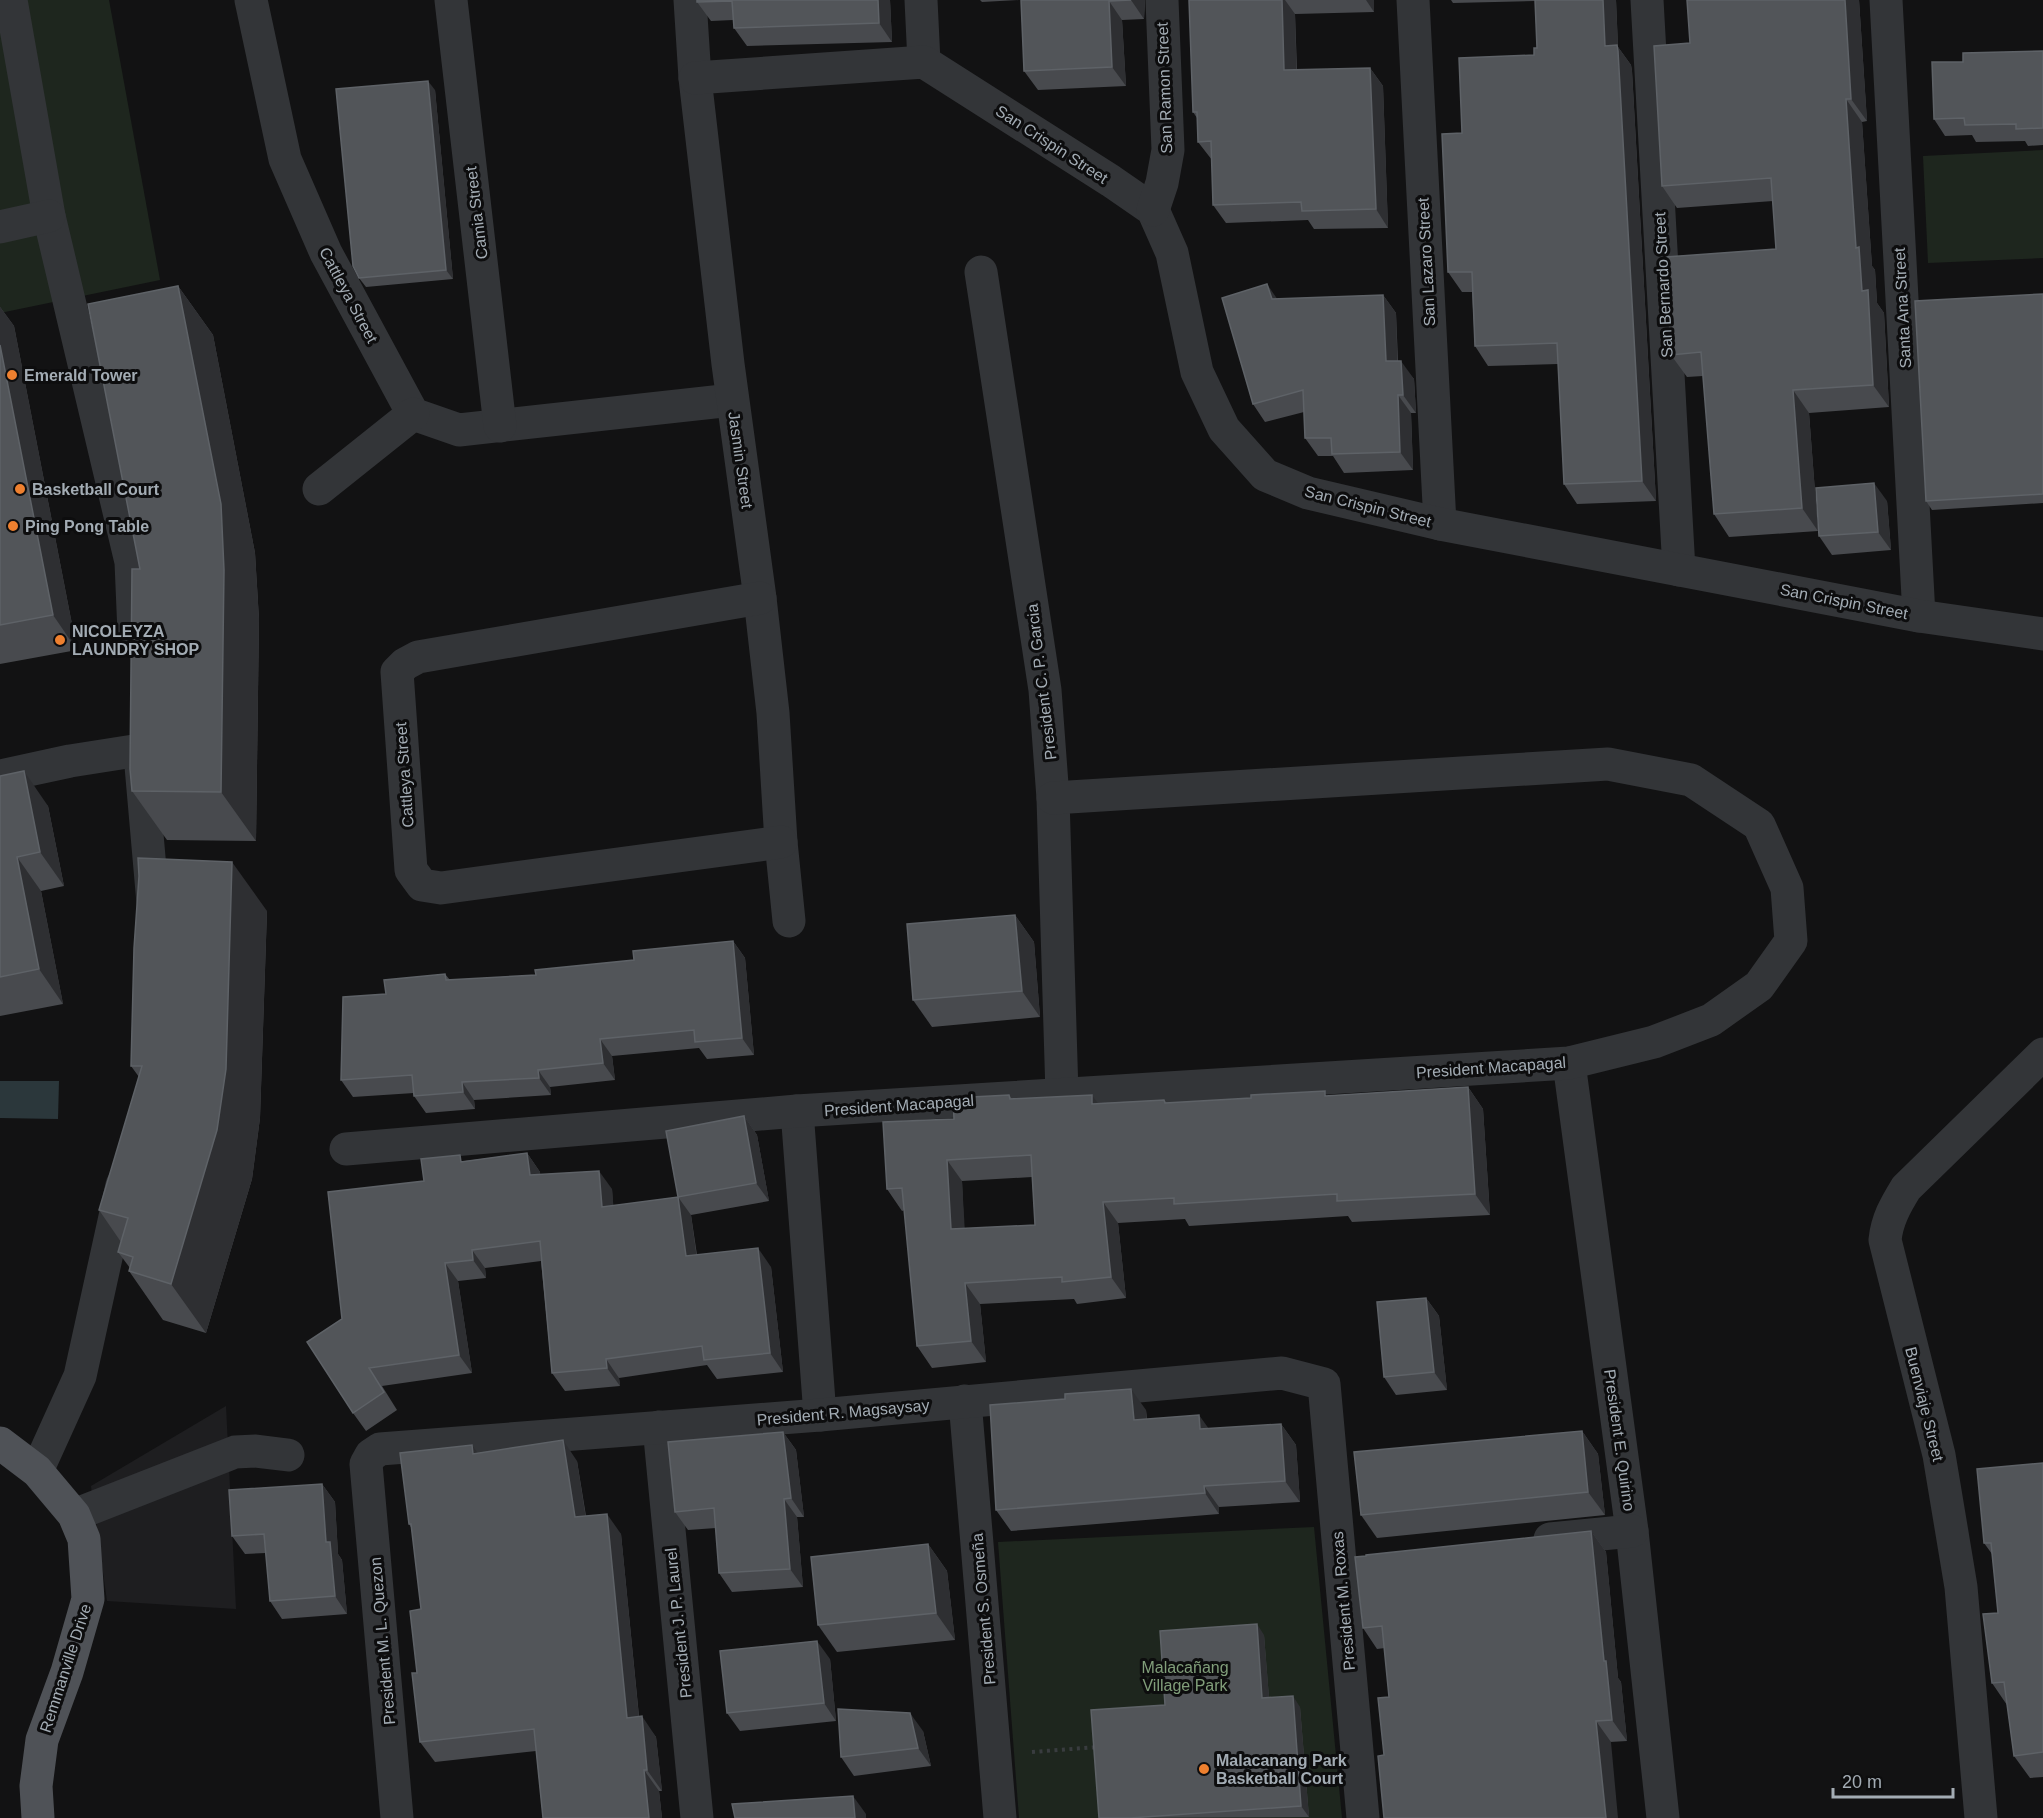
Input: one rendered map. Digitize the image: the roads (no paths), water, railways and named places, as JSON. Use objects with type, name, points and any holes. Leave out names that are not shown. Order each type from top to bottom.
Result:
[{"type":"main road","name":"Remmanville Drive","points":[[0,1443],[37,1471],[74,1515],[84,1539],[88,1599],[67,1672],[42,1740],[36,1786],[38,1818]]},
{"type":"street","points":[[12,0],[9,44],[131,562],[136,668]]},
{"type":"street","name":"Cattleya Street","points":[[251,0],[285,159],[326,253],[413,414]]},
{"type":"street","name":"Camia Street","points":[[452,0],[500,426]]},
{"type":"street","name":"Jasmin Street","points":[[690,0],[695,78],[732,400],[760,598],[773,713],[781,842],[789,921]]},
{"type":"street","points":[[695,78],[924,62],[921,0]]},
{"type":"street","name":"San Ramon Street","points":[[1153,210],[1162,183],[1168,150],[1162,0]]},
{"type":"street","name":"San Lazaro Street","points":[[1413,0],[1440,524]]},
{"type":"street","name":"San Bernardo Street","points":[[1647,0],[1679,570]]},
{"type":"street","name":"Santa Ana Street","points":[[1886,0],[1919,616]]},
{"type":"street","name":"San Crispin Street","points":[[924,62],[1153,210],[1172,253],[1197,372],[1224,429],[1265,476],[1308,493],[1440,524],[1919,616],[2043,634]]},
{"type":"street","points":[[0,227],[49,216]]},
{"type":"street","name":"President C. P. Garcia","points":[[981,272],[1045,690],[1053,798],[1062,1094]]},
{"type":"street","points":[[319,489],[413,414],[459,430],[732,400]]},
{"type":"street","name":"Cattleya Street","points":[[760,598],[418,657],[405,664],[397,672],[411,870],[423,885],[441,888],[781,842]]},
{"type":"street","points":[[0,776],[70,760],[139,738],[155,924],[154,935]]},
{"type":"street","name":"President Macapagal","points":[[346,1149],[797,1111],[1569,1063],[1654,1042],[1711,1020],[1759,986],[1791,941],[1787,888],[1759,825],[1691,780],[1608,764],[1053,798]]},
{"type":"street","name":"Buenviaje Street","points":[[1981,1818],[1959,1576],[1939,1455],[1885,1240],[1887,1222],[1906,1188],[2043,1054]]},
{"type":"street","name":"President E. Quirino","points":[[1569,1063],[1632,1531],[1663,1818]]},
{"type":"street","points":[[797,1111],[820,1414]]},
{"type":"street","points":[[37,1471],[80,1376],[129,1156]]},
{"type":"street","name":"President R. Magsaysay","points":[[366,1464],[371,1455],[380,1449],[820,1414],[1282,1373],[1324,1384]]},
{"type":"street","name":"President M. Roxas","points":[[1324,1384],[1363,1818]]},
{"type":"street","name":"President S. Osmeña","points":[[965,1401],[1000,1818]]},
{"type":"street","name":"President J. P. Laurel","points":[[659,1427],[697,1818]]},
{"type":"street","points":[[74,1515],[235,1452],[256,1451],[288,1455]]},
{"type":"street","name":"President M. L. Quezon","points":[[366,1464],[397,1818]]},
{"type":"street","points":[[1515,1543],[1632,1531]]},
{"type":"street","points":[[1340,1561],[1375,1557]]},
{"type":"place","name":"Emerald Tower","points":[[12,375]]},
{"type":"place","name":"Basketball Court","points":[[20,489]]},
{"type":"place","name":"Ping Pong Table","points":[[13,526]]},
{"type":"place","name":"NICOLEYZA LAUNDRY SHOP","points":[[60,640]]},
{"type":"place","name":"Malacanang Park Basketball Court","points":[[1204,1769]]},
{"type":"park label","name":"Malacañang Village Park","points":[[1185,1676]]}]
